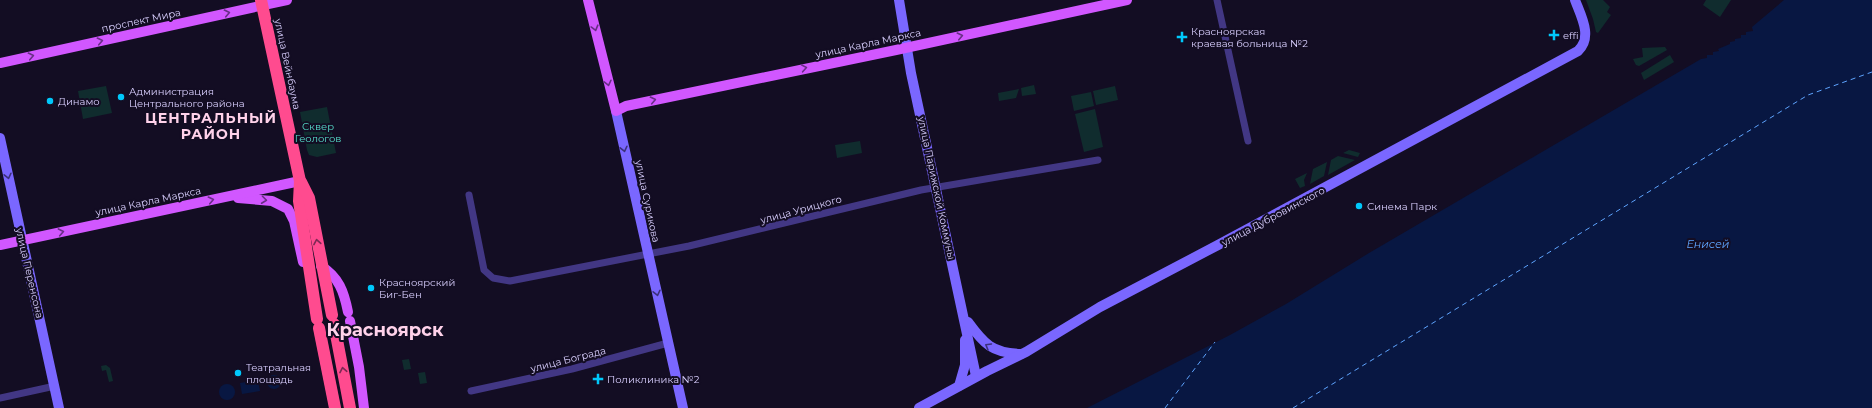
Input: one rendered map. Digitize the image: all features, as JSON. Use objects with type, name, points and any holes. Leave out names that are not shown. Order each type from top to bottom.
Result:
[{"type":"highway","name":"улица Вейнбаума","points":[[262,3],[300,181],[299,201],[313,296],[335,408]]},
{"type":"highway","name":"улица Вейнбаума","points":[[300,181],[309,198],[321,266],[350,408]]},
{"type":"main road","name":"проспект Мира","points":[[0,63],[262,3],[287,0]]},
{"type":"main road","name":"улица Сурикова","points":[[588,0],[616,111],[683,408]]},
{"type":"main road","name":"улица Парижской Коммуны","points":[[899,0],[911,73],[937,187],[976,376]]},
{"type":"main road","name":"улица Карла Маркса","points":[[616,111],[632,105],[908,48],[1126,0]]},
{"type":"main road","name":"улица Дубровинского","points":[[919,408],[976,376],[1023,354],[1100,307],[1218,246],[1578,51],[1583,47],[1586,29],[1575,0]]},
{"type":"main road","name":"улица Перенсона","points":[[0,138],[59,408]]},
{"type":"main road","name":"улица Карла Маркса","points":[[0,245],[300,181]]},
{"type":"main road","points":[[226,197],[272,201],[288,209],[294,221],[313,296]]},
{"type":"main road","points":[[321,266],[329,271],[344,292],[359,367],[364,408]]},
{"type":"main road","points":[[965,318],[982,342],[991,348],[1008,354],[1023,354]]},
{"type":"main road","points":[[959,386],[965,365],[965,318]]},
{"type":"main road","points":[[328,408],[331,392]]},
{"type":"street","points":[[1217,0],[1248,140]]},
{"type":"street","name":"улица Урицкого","points":[[469,195],[484,270],[493,278],[510,281],[634,256],[648,255],[753,232],[838,209],[937,187],[1098,160]]},
{"type":"street","name":"улица Бограда","points":[[471,391],[572,369],[668,343]]},
{"type":"street","points":[[0,398],[55,386]]},
{"type":"green space","points":[[1586,0],[1603,0],[1610,7],[1607,12],[1611,15],[1598,33],[1596,32]]},
{"type":"green space","points":[[1706,0],[1731,0],[1720,17],[1703,5]]},
{"type":"green space","points":[[1665,47],[1667,50],[1639,66],[1636,65],[1633,59],[1643,57],[1642,48]]},
{"type":"green space","points":[[1670,55],[1674,62],[1644,80],[1641,73]]},
{"type":"green space","points":[[1034,85],[1036,94],[1022,96],[1021,88]]},
{"type":"green space","points":[[106,86],[112,113],[83,119],[78,91]]},
{"type":"green space","points":[[1115,86],[1118,100],[1096,105],[1093,91]]},
{"type":"green space","points":[[1019,89],[1016,98],[999,101],[998,93]]},
{"type":"green space","points":[[1091,92],[1094,106],[1074,111],[1071,96]]},
{"type":"green space","name":"Сквер Геологов","points":[[327,107],[336,153],[317,157],[309,155],[300,112]]},
{"type":"green space","points":[[1095,109],[1103,147],[1084,152],[1075,114]]},
{"type":"green space","points":[[860,141],[862,153],[837,158],[835,145]]},
{"type":"green space","points":[[1349,150],[1360,153],[1358,157],[1343,153]]},
{"type":"green space","points":[[1338,156],[1355,160],[1328,175],[1331,160]]},
{"type":"green space","points":[[1327,162],[1324,176],[1310,184],[1313,169]]},
{"type":"green space","points":[[1307,173],[1304,180],[1305,186],[1300,188],[1295,179]]},
{"type":"green space","points":[[409,359],[411,369],[404,370],[402,360]]},
{"type":"green space","points":[[106,365],[110,368],[113,381],[109,382],[106,370],[102,371],[101,366]]},
{"type":"green space","points":[[425,372],[427,383],[420,384],[418,373]]},
{"type":"water","name":"Енисей","points":[[1784,0],[1872,0],[1872,408],[1087,408],[1230,335],[1286,304],[1369,253],[1701,59],[1707,58],[1707,55],[1713,55],[1713,52],[1719,51],[1718,49],[1730,44],[1730,42],[1735,41],[1735,39],[1741,38],[1741,35],[1746,35],[1746,32],[1753,31],[1752,27]]},
{"type":"water","points":[[271,375],[277,375],[281,379],[281,385],[277,389],[271,389],[267,385],[267,379]]},
{"type":"water","points":[[258,380],[260,391],[242,394],[240,383]]},
{"type":"water","points":[[227,384],[234,389],[235,392],[230,399],[227,400],[220,395],[219,392],[224,385]]},
{"type":"ferry route","points":[[1293,408],[1808,95],[1872,72]]},
{"type":"ferry route","points":[[1165,408],[1215,342]]},
{"type":"place","name":"effi","points":[[1554,35]]},
{"type":"place","name":"Красноярская краевая больница №2","points":[[1182,37]]},
{"type":"place","name":"Администрация Центрального района","points":[[121,97]]},
{"type":"place","name":"Динамо","points":[[50,101]]},
{"type":"place","name":"Синема Парк","points":[[1359,206]]},
{"type":"place","name":"Красноярский Биг-Бен","points":[[371,288]]},
{"type":"place","name":"Театральная площадь","points":[[238,373]]},
{"type":"place","name":"Поликлиника №2","points":[[598,379]]},
{"type":"district","name":"ЦЕНТРАЛЬНЫЙ РАЙОН","points":[[211,126]]},
{"type":"district","name":"Красноярск","points":[[385,330]]}]
